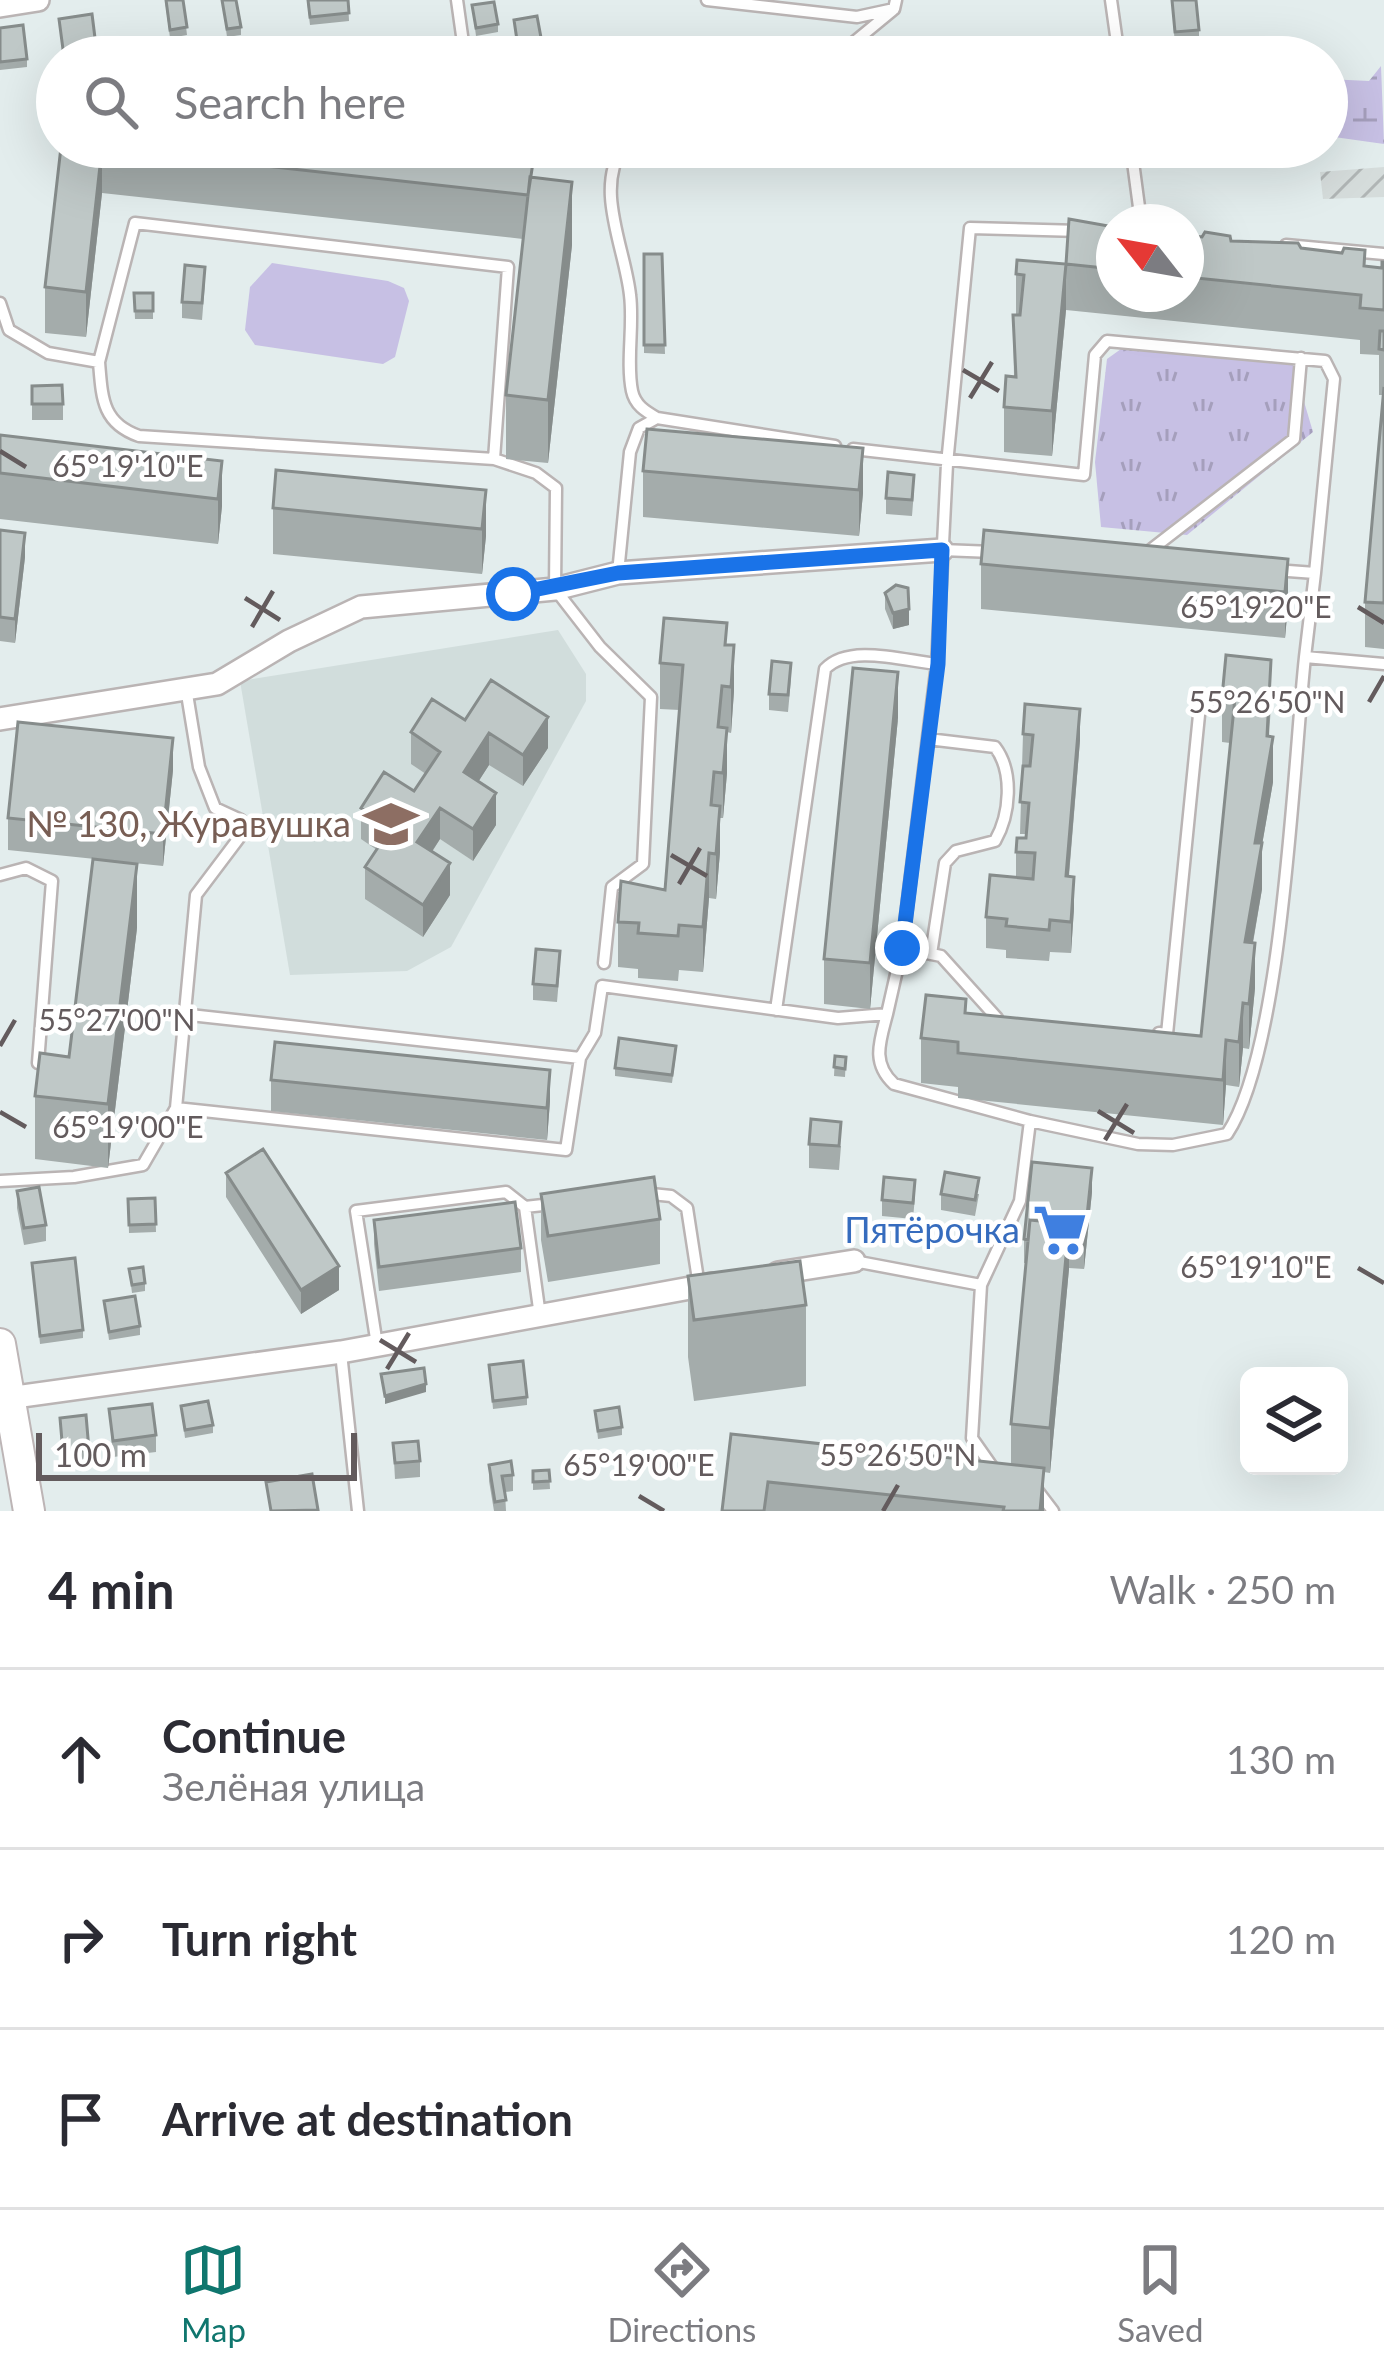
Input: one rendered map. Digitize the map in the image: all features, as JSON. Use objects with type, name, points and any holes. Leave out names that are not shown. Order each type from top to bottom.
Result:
[{"type":"street","points":[[0,6],[38,0]]},
{"type":"street","points":[[0,719],[218,683],[289,641],[361,608],[555,589],[618,573],[942,550]]},
{"type":"street","points":[[5,1398],[341,1352],[854,1261]]},
{"type":"street","points":[[0,1344],[5,1398],[28,1511]]},
{"type":"lane","points":[[457,0],[462,36]]},
{"type":"lane","points":[[707,0],[857,17],[895,4]]},
{"type":"lane","points":[[1111,0],[1116,36]]},
{"type":"lane","points":[[859,36],[895,4]]},
{"type":"lane","points":[[612,168],[611,199],[631,297],[632,391],[639,406],[657,418],[947,464],[1084,475],[1095,355],[1107,341],[1325,361],[1334,379],[1266,1010],[1243,1111],[1227,1134],[1173,1144],[1138,1144],[1030,1121],[894,1084],[883,1074],[877,1054],[902,948],[938,664],[947,464],[970,228],[1094,231]]},
{"type":"lane","points":[[1133,168],[1138,204]]},
{"type":"lane","points":[[176,1108],[566,1150],[580,1058],[595,1033],[612,887],[643,864],[651,697],[600,647],[555,589],[556,488],[536,473],[494,459],[139,436],[116,428],[104,408],[99,362],[135,223],[508,267],[494,459]]},
{"type":"lane","points":[[1274,244],[1384,254]]},
{"type":"lane","points":[[0,303],[8,330],[48,353],[99,362]]},
{"type":"lane","points":[[1156,562],[1136,561],[1294,439],[1301,358]]},
{"type":"lane","points":[[618,573],[630,452],[639,428],[657,418]]},
{"type":"lane","points":[[942,550],[1000,552]]},
{"type":"lane","points":[[1257,569],[1315,573]]},
{"type":"lane","points":[[776,1010],[825,669],[834,660],[854,655],[938,664]]},
{"type":"lane","points":[[1305,657],[1384,664]]},
{"type":"lane","points":[[0,1180],[74,1177],[143,1165],[176,1108],[181,1014],[196,896],[245,830],[241,820],[215,808],[199,767],[186,688]]},
{"type":"lane","points":[[1145,1032],[1167,1034],[1200,705]]},
{"type":"lane","points":[[928,739],[995,747],[1005,759],[1007,780],[1005,824],[995,841],[956,850],[946,863],[932,954]]},
{"type":"lane","points":[[0,875],[26,868],[52,881],[38,1063]]},
{"type":"lane","points":[[902,948],[932,954],[961,974],[991,1018],[1013,1020]]},
{"type":"lane","points":[[602,986],[838,1018],[887,1014]]},
{"type":"lane","points":[[181,1014],[580,1058]]},
{"type":"lane","points":[[1010,1479],[988,1465],[972,1438],[981,1285],[1019,1201],[1030,1121]]},
{"type":"lane","points":[[377,1346],[356,1211],[506,1192],[525,1208],[539,1316]]},
{"type":"lane","points":[[617,1196],[671,1196],[687,1208],[699,1286]]},
{"type":"lane","points":[[525,1208],[571,1202]]},
{"type":"lane","points":[[854,1261],[981,1285]]},
{"type":"lane","points":[[341,1352],[358,1511]]},
{"type":"lane","points":[[1023,1485],[1037,1490],[1054,1511]]},
{"type":"shaded area","points":[[1384,167],[1384,197],[1323,199],[1320,172]]},
{"type":"shaded area","name":"№ 130, Журавушка","points":[[558,630],[586,674],[586,701],[451,947],[407,971],[290,975],[240,681]]},
{"type":"green space","points":[[1381,66],[1384,144],[1348,139],[1348,80],[1369,81]]},
{"type":"green space","points":[[272,263],[388,281],[404,288],[409,301],[395,357],[383,364],[255,345],[245,330],[250,287]]},
{"type":"green space","points":[[1121,349],[1292,361],[1313,432],[1187,535],[1101,527],[1095,462],[1107,359]]},
{"type":"building","points":[[166,0],[183,0],[187,27],[170,30]]},
{"type":"building","points":[[222,0],[236,0],[241,27],[227,29]]},
{"type":"building","points":[[308,0],[348,0],[349,13],[310,17]]},
{"type":"building","points":[[1172,0],[1196,0],[1199,30],[1175,32]]},
{"type":"building","points":[[494,2],[498,24],[476,28],[472,5]]},
{"type":"building","points":[[92,14],[95,36],[61,36],[59,19]]},
{"type":"building","points":[[537,16],[541,36],[516,36],[514,20]]},
{"type":"building","points":[[23,25],[27,59],[0,62],[0,28]]},
{"type":"building","points":[[59,168],[100,168],[86,292],[45,287]]},
{"type":"building","points":[[283,168],[532,168],[528,195]]},
{"type":"building","points":[[530,177],[572,182],[548,400],[506,395]]},
{"type":"building","points":[[1069,219],[1096,224],[1096,267],[1066,264]]},
{"type":"building","points":[[1204,234],[1230,236],[1231,241],[1298,243],[1301,248],[1342,253],[1344,248],[1365,250],[1364,266],[1382,268],[1384,262],[1384,310],[1360,308],[1361,295],[1204,279]]},
{"type":"building","points":[[644,254],[662,254],[665,345],[644,345]]},
{"type":"building","points":[[1017,260],[1066,264],[1052,411],[1004,407],[1006,376],[1016,377],[1013,315],[1020,315],[1024,275],[1016,274]]},
{"type":"building","points":[[185,265],[205,267],[202,303],[182,302]]},
{"type":"building","points":[[134,293],[153,293],[153,311],[135,311]]},
{"type":"building","points":[[62,385],[63,404],[32,404],[32,386]]},
{"type":"building","points":[[1384,387],[1384,603],[1365,602]]},
{"type":"building","points":[[647,429],[863,448],[859,490],[643,471]]},
{"type":"building","points":[[0,435],[222,461],[218,499],[0,473]]},
{"type":"building","points":[[276,470],[486,490],[482,529],[273,508]]},
{"type":"building","points":[[888,472],[914,475],[912,500],[886,498]]},
{"type":"building","points":[[0,530],[25,533],[15,619],[0,617]]},
{"type":"building","points":[[984,530],[1288,559],[1285,592],[981,564]]},
{"type":"building","points":[[896,585],[908,588],[909,609],[893,613],[885,593]]},
{"type":"building","points":[[664,618],[727,623],[725,645],[734,645],[731,687],[722,686],[718,727],[727,728],[723,773],[714,772],[711,805],[720,806],[716,854],[709,853],[703,927],[679,925],[678,936],[638,933],[639,923],[618,922],[621,881],[665,890],[683,665],[660,663]]},
{"type":"building","points":[[1226,655],[1271,660],[1267,736],[1273,737],[1245,942],[1255,943],[1249,1004],[1243,1003],[1239,1042],[1226,1040],[1223,1080],[958,1053],[958,1042],[921,1038],[926,995],[966,999],[965,1013],[1201,1036],[1235,698],[1222,697]]},
{"type":"building","points":[[772,661],[791,663],[788,695],[769,694]]},
{"type":"building","points":[[853,668],[898,672],[870,963],[824,959]]},
{"type":"building","points":[[491,680],[548,717],[523,755],[489,733],[464,772],[496,793],[473,829],[440,808],[417,842],[450,863],[423,905],[365,867],[391,828],[361,808],[384,772],[414,791],[440,752],[411,732],[432,699],[465,720]]},
{"type":"building","points":[[1025,704],[1080,709],[1066,876],[1074,877],[1071,922],[1050,920],[1049,930],[1006,926],[1007,919],[986,917],[990,875],[1033,879],[1035,853],[1016,852],[1017,838],[1026,838],[1029,803],[1020,802],[1023,766],[1030,766],[1033,735],[1023,734]]},
{"type":"building","points":[[18,722],[173,738],[163,834],[8,818]]},
{"type":"building","points":[[93,859],[137,864],[108,1104],[35,1096],[40,1053],[69,1057]]},
{"type":"building","points":[[536,949],[560,951],[557,986],[533,984]]},
{"type":"building","points":[[619,1038],[676,1046],[672,1075],[615,1068]]},
{"type":"building","points":[[275,1042],[550,1070],[547,1108],[271,1080]]},
{"type":"building","points":[[835,1056],[846,1057],[845,1069],[834,1067]]},
{"type":"building","points":[[811,1119],[841,1122],[839,1146],[809,1144]]},
{"type":"building","points":[[263,1149],[339,1266],[301,1290],[226,1173]]},
{"type":"building","points":[[1032,1162],[1092,1168],[1084,1245],[1069,1244],[1069,1224],[1030,1220],[1028,1240],[1024,1239]]},
{"type":"building","points":[[945,1172],[979,1178],[975,1200],[941,1194]]},
{"type":"building","points":[[654,1177],[660,1219],[548,1236],[541,1194]]},
{"type":"building","points":[[884,1177],[915,1180],[913,1203],[882,1200]]},
{"type":"building","points":[[39,1187],[46,1225],[24,1228],[17,1191]]},
{"type":"building","points":[[155,1198],[156,1224],[129,1225],[128,1199]]},
{"type":"building","points":[[515,1202],[521,1248],[379,1267],[374,1220]]},
{"type":"building","points":[[1030,1220],[1069,1224],[1050,1428],[1011,1424]]},
{"type":"building","points":[[75,1258],[83,1330],[40,1336],[32,1263]]},
{"type":"building","points":[[800,1261],[806,1305],[694,1320],[688,1276]]},
{"type":"building","points":[[143,1267],[145,1283],[132,1285],[129,1269]]},
{"type":"building","points":[[135,1296],[140,1326],[109,1332],[104,1301]]},
{"type":"building","points":[[523,1361],[527,1397],[493,1401],[489,1365]]},
{"type":"building","points":[[424,1368],[426,1384],[385,1396],[381,1374]]},
{"type":"building","points":[[208,1401],[213,1425],[185,1430],[181,1406]]},
{"type":"building","points":[[152,1404],[156,1435],[113,1441],[109,1409]]},
{"type":"building","points":[[619,1407],[622,1427],[598,1431],[595,1411]]},
{"type":"building","points":[[86,1415],[89,1450],[63,1453],[60,1418]]},
{"type":"building","points":[[731,1434],[1044,1468],[1040,1511],[1003,1511],[1004,1507],[768,1482],[764,1511],[722,1511]]},
{"type":"building","points":[[418,1441],[420,1461],[395,1463],[393,1443]]},
{"type":"building","points":[[511,1461],[513,1475],[502,1476],[506,1500],[495,1502],[489,1465]]},
{"type":"building","points":[[549,1470],[550,1481],[533,1482],[533,1471]]},
{"type":"building","points":[[312,1474],[318,1510],[271,1511],[266,1482]]},
{"type":"place","name":"№ 130, Журавушка","points":[[391,824]]},
{"type":"place","name":"Пятёрочка","points":[[1060,1230]]},
{"type":"route","points":[[513,594],[618,573],[942,550],[938,664],[902,948]]}]
